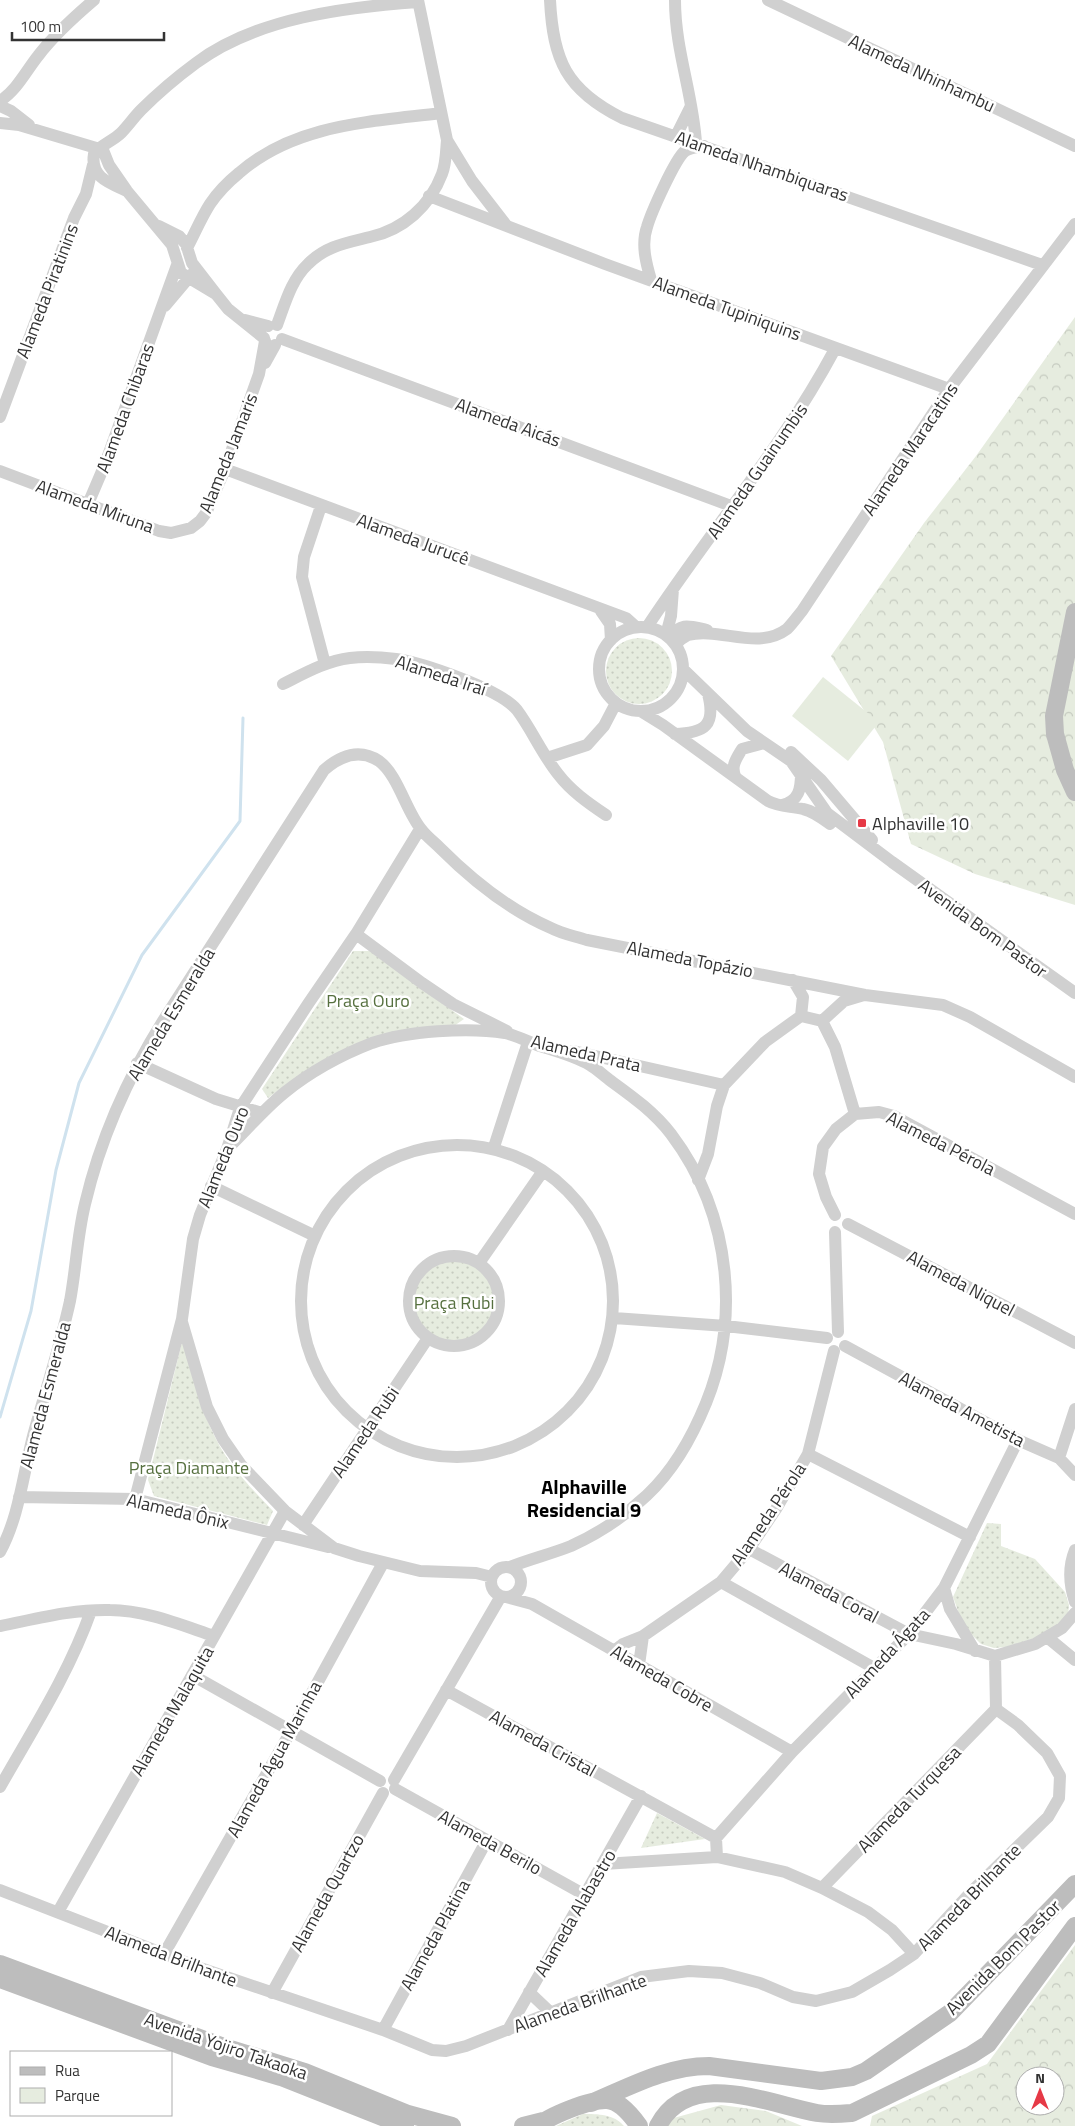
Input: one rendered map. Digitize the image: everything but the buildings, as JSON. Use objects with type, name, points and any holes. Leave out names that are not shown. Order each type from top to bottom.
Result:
[{"type":"street","points":[[0,101],[13,90],[45,48],[76,15],[94,0]]},
{"type":"street","name":"Alameda Nhambiquaras","points":[[550,0],[558,56],[565,71],[575,84],[598,106],[622,118],[1042,265]]},
{"type":"street","points":[[651,280],[644,258],[646,227],[673,169],[686,151],[700,144],[677,42],[676,0]]},
{"type":"street","name":"Alameda Nhinhambu","points":[[768,0],[1075,146]]},
{"type":"street","points":[[86,194],[95,157],[164,88],[198,61],[235,41],[270,27],[298,19],[381,5],[418,1],[447,140],[472,181],[506,226]]},
{"type":"street","points":[[1,124],[9,117],[6,108],[13,90]]},
{"type":"street","points":[[676,136],[691,106]]},
{"type":"street","points":[[6,108],[33,128]]},
{"type":"street","points":[[187,248],[210,202],[223,187],[268,151],[325,129],[440,113]]},
{"type":"street","points":[[1,124],[33,128],[72,141],[95,157],[103,180]]},
{"type":"street","points":[[86,194],[103,180],[112,151],[120,134]]},
{"type":"street","points":[[271,341],[282,330],[273,326],[298,274],[308,264],[335,245],[396,229],[417,212],[430,196],[442,174],[447,140]]},
{"type":"street","name":"Alameda Aicás","points":[[95,157],[104,152],[109,165],[152,222],[187,248],[190,259],[216,294],[238,317],[271,341],[734,506]]},
{"type":"street","name":"Alameda Aicás","points":[[103,180],[127,191]]},
{"type":"street","name":"Alameda Piratinins","points":[[0,417],[74,218],[86,194]]},
{"type":"street","name":"Alameda Tupiniquins","points":[[430,196],[835,349],[949,389]]},
{"type":"street","name":"Alameda Maracatins","points":[[670,639],[687,636],[728,636],[756,639],[772,636],[786,629],[802,611],[949,389],[1075,224]]},
{"type":"street","points":[[176,240],[197,226]]},
{"type":"street","name":"Alameda Aicás","points":[[176,240],[177,265],[181,273],[216,294]]},
{"type":"street","name":"Alameda Chibaras","points":[[88,504],[105,464],[177,265]]},
{"type":"street","points":[[160,312],[196,268]]},
{"type":"street","name":"Alameda Aicás","points":[[238,317],[251,323],[273,326]]},
{"type":"street","name":"Alameda Jamaris","points":[[191,528],[206,513],[225,469],[271,341],[263,331],[273,326]]},
{"type":"street","name":"Alameda Guainumbis","points":[[642,628],[734,506],[812,390],[835,349]]},
{"type":"street","name":"Alameda Jurucê","points":[[225,469],[626,618],[642,628]]},
{"type":"street","name":"Alameda Miruna","points":[[0,471],[159,530],[171,532],[191,528]]},
{"type":"street","points":[[321,506],[304,556],[302,578],[325,664]]},
{"type":"street","points":[[670,639],[672,589]]},
{"type":"street","points":[[601,610],[610,624],[611,640]]},
{"type":"street","points":[[1075,612],[1054,723],[1065,770],[1075,792]]},
{"type":"street","points":[[642,628],[670,639],[682,656],[684,670],[682,683],[676,694],[666,704],[642,712],[624,708],[616,703],[607,694],[599,672],[600,660],[604,649],[611,640],[622,632],[642,628]]},
{"type":"street","name":"Alameda Iraí","points":[[283,684],[325,664],[350,658],[372,657],[398,660],[463,679],[507,700],[517,710],[558,775],[579,797],[606,815]]},
{"type":"street","name":"Avenida Bom Pastor","points":[[684,670],[747,731],[791,761],[827,813],[1075,993]]},
{"type":"street","points":[[675,734],[690,733],[706,727],[711,717],[708,694]]},
{"type":"street","points":[[547,758],[587,745],[604,726],[616,703]]},
{"type":"street","name":"Avenida Bom Pastor","points":[[642,712],[777,806],[804,809],[818,815],[856,844],[892,862]]},
{"type":"street","name":"Avenida Bom Pastor","points":[[747,731],[784,747],[796,756],[821,780],[849,815],[892,862]]},
{"type":"street","points":[[736,778],[733,772],[734,764],[742,749],[764,743]]},
{"type":"street","name":"Alameda Topázio","points":[[361,754],[380,762],[388,772],[420,829],[455,864],[487,890],[520,912],[552,929],[587,940],[815,985],[845,996],[865,995],[943,1004],[970,1017],[1075,1077]]},
{"type":"street","name":"Alameda Esmeralda","points":[[0,1552],[19,1497],[28,1456],[70,1302],[78,1238],[85,1203],[103,1145],[137,1063],[324,770],[340,758],[361,754]]},
{"type":"street","points":[[777,806],[790,803],[796,799],[801,787],[801,773]]},
{"type":"street","name":"Alameda Ouro","points":[[135,1498],[182,1319],[193,1239],[211,1186],[227,1150],[240,1108],[356,934],[420,829]]},
{"type":"street","name":"Alameda Prata","points":[[356,934],[422,984],[454,1004],[528,1042],[724,1085]]},
{"type":"street","points":[[698,1180],[708,1154],[717,1106],[724,1085],[765,1042],[801,1016],[803,997],[793,980]]},
{"type":"street","points":[[803,997],[815,985]]},
{"type":"street","points":[[822,1022],[845,996]]},
{"type":"street","points":[[801,1016],[822,1022],[835,1047],[855,1114],[836,1129],[823,1147],[819,1174],[826,1197],[835,1215]]},
{"type":"street","points":[[227,1150],[284,1093],[313,1073],[343,1056],[374,1043],[408,1035],[458,1030],[506,1034],[589,1064],[643,1104],[670,1133],[698,1180],[715,1220],[727,1290],[726,1326],[718,1370],[707,1403],[690,1440],[664,1476],[641,1501],[613,1523],[571,1546],[543,1556],[510,1568],[506,1567],[494,1573],[491,1586],[494,1591],[503,1596],[514,1594],[520,1582],[543,1556]]},
{"type":"street","points":[[494,1147],[528,1042]]},
{"type":"street","points":[[608,1079],[617,1061]]},
{"type":"street","points":[[137,1063],[216,1100],[262,1113]]},
{"type":"street","name":"Alameda Pérola","points":[[855,1114],[879,1112],[894,1116],[1075,1214]]},
{"type":"street","points":[[460,1143],[494,1147],[512,1154],[543,1171],[567,1189],[595,1223],[611,1268],[614,1318],[611,1340],[598,1372],[580,1398],[556,1421],[530,1440],[475,1457],[439,1457],[402,1449],[366,1432],[340,1404],[324,1380],[311,1352],[304,1326],[301,1292],[306,1260],[313,1235],[332,1205],[349,1187],[370,1171],[399,1154],[425,1147],[460,1143]]},
{"type":"street","points":[[480,1263],[543,1171]]},
{"type":"street","points":[[211,1186],[313,1235]]},
{"type":"street","points":[[835,1215],[844,1216],[848,1224],[844,1231],[835,1232]]},
{"type":"street","points":[[833,1335],[835,1232],[830,1226],[835,1215]]},
{"type":"street","name":"Alameda Niquel","points":[[848,1224],[1075,1343]]},
{"type":"street","points":[[455,1256],[469,1258],[480,1263],[491,1274],[497,1285],[500,1298],[499,1311],[495,1323],[477,1341],[465,1346],[452,1347],[439,1344],[428,1338],[418,1328],[411,1316],[408,1302],[411,1288],[417,1275],[428,1264],[440,1258],[455,1256]]},
{"type":"street","points":[[614,1318],[833,1335],[845,1339],[839,1348]]},
{"type":"street","points":[[182,1319],[208,1407],[223,1440],[241,1465],[285,1511],[334,1548]]},
{"type":"street","name":"Alameda Rubi","points":[[303,1525],[428,1338]]},
{"type":"street","name":"Alameda Pérola","points":[[614,1651],[628,1642],[643,1636],[721,1582],[749,1549],[808,1454],[839,1348]]},
{"type":"street","name":"Alameda Ametista","points":[[839,1348],[1018,1440],[1059,1458],[1075,1475]]},
{"type":"street","points":[[1059,1458],[1075,1409]]},
{"type":"street","name":"Alameda Ágata","points":[[716,1838],[792,1752],[909,1634],[944,1588],[1018,1440]]},
{"type":"street","points":[[808,1454],[970,1537]]},
{"type":"street","name":"Alameda Ônix","points":[[19,1497],[135,1498],[420,1571],[494,1573]]},
{"type":"street","name":"Alameda Malaquita","points":[[58,1912],[285,1511]]},
{"type":"street","name":"Alameda Coral","points":[[749,1549],[909,1634],[956,1644],[995,1656]]},
{"type":"street","points":[[1075,1550],[1069,1572],[1071,1592],[1075,1602]]},
{"type":"street","name":"Alameda Água Marinha","points":[[164,1954],[291,1731],[383,1562]]},
{"type":"street","points":[[510,1568],[518,1573],[520,1582]]},
{"type":"street","name":"Alameda Cobre","points":[[520,1582],[532,1604]]},
{"type":"street","points":[[721,1582],[874,1668]]},
{"type":"street","points":[[944,1588],[950,1609],[975,1651]]},
{"type":"street","points":[[192,1675],[291,1731],[381,1787],[386,1777],[394,1784],[446,1690],[503,1596]]},
{"type":"street","name":"Alameda Cobre","points":[[503,1596],[532,1604],[792,1752]]},
{"type":"street","points":[[0,1787],[58,1685],[79,1643],[91,1610]]},
{"type":"street","points":[[0,1626],[62,1613],[111,1610],[132,1612],[174,1622],[214,1636]]},
{"type":"street","points":[[996,1709],[995,1656],[1024,1648],[1047,1637],[1062,1628],[1075,1613]]},
{"type":"street","points":[[639,1665],[643,1636]]},
{"type":"street","points":[[1047,1637],[1075,1660]]},
{"type":"street","name":"Alameda Cristal","points":[[446,1690],[716,1838]]},
{"type":"street","name":"Alameda Turquesa","points":[[822,1888],[996,1709]]},
{"type":"street","name":"Alameda Brilhante","points":[[0,1890],[164,1954],[383,2030],[432,2050],[446,2051],[466,2046],[641,1977],[689,1971],[722,1973],[760,1983],[794,1997],[816,2001],[852,1992],[914,1954],[972,1891],[1048,1816],[1059,1798],[1060,1776],[1047,1753],[1018,1725],[996,1709]]},
{"type":"street","name":"Alameda Berilo","points":[[394,1784],[486,1840],[585,1895]]},
{"type":"street","name":"Alameda Quartzo","points":[[272,1992],[381,1787]]},
{"type":"street","name":"Alameda Alabastro","points":[[508,2030],[641,1796]]},
{"type":"street","points":[[716,1838],[717,1857]]},
{"type":"street","name":"Alameda Platina","points":[[383,2030],[486,1840]]},
{"type":"street","points":[[603,1864],[717,1857],[785,1872],[822,1888],[868,1912],[892,1930],[914,1954]]},
{"type":"street","name":"Avenida Bom Pastor","points":[[541,2124],[674,2069],[691,2066],[709,2066],[821,2081],[852,2077],[866,2071],[950,2013],[1075,1884]]},
{"type":"street","name":"Avenida Bom Pastor","points":[[658,2126],[669,2109],[684,2100],[705,2093],[731,2093],[818,2113],[836,2115],[852,2113],[971,2055],[988,2044],[1075,1926]]},
{"type":"street","name":"Avenida Yojiro Takaoka","points":[[0,1964],[222,2046],[305,2072],[408,2114],[452,2126]]},
{"type":"street","name":"Avenida Yojiro Takaoka","points":[[0,1979],[212,2056],[281,2077],[406,2126]]},
{"type":"street","points":[[529,1992],[550,2012]]},
{"type":"street","points":[[591,2103],[607,2100],[619,2105],[632,2115],[639,2126]]},
{"type":"street","points":[[523,2126],[541,2124]]},
{"type":"green space","points":[[1075,317],[1075,905],[975,874],[911,844],[883,742],[831,656],[924,523],[976,456]]},
{"type":"green space","points":[[633,638],[645,638],[657,643],[667,653],[672,665],[670,684],[657,699],[645,704],[633,704],[621,699],[611,689],[606,677],[606,665],[611,653],[621,643]]},
{"type":"green space","points":[[823,677],[879,722],[848,761],[792,716]]},
{"type":"green space","name":"Praça Ouro","points":[[353,951],[370,951],[464,1019],[454,1026],[401,1032],[291,1081],[268,1098],[262,1089]]},
{"type":"green space","name":"Praça Rubi","points":[[454,1258],[471,1262],[485,1271],[494,1285],[498,1302],[494,1319],[485,1333],[471,1342],[454,1346],[437,1342],[423,1333],[414,1319],[410,1302],[414,1285],[423,1271],[437,1262]]},
{"type":"green space","name":"Praça Diamante","points":[[183,1338],[197,1390],[210,1427],[235,1468],[273,1511],[267,1525],[154,1496],[148,1480]]},
{"type":"green space","points":[[987,1523],[1001,1524],[1001,1546],[1035,1559],[1065,1592],[1069,1605],[1068,1617],[1054,1632],[1006,1647],[994,1648],[981,1644],[962,1622],[953,1597]]},
{"type":"green space","points":[[657,1813],[705,1839],[641,1848]]},
{"type":"green space","points":[[1075,1945],[1075,2126],[870,2126],[872,2116],[987,2064]]},
{"type":"green space","points":[[721,2105],[766,2111],[802,2126],[667,2126],[670,2119]]},
{"type":"green space","points":[[583,2114],[611,2117],[624,2126],[556,2126]]},
{"type":"waterway","points":[[0,1417],[31,1311],[56,1170],[79,1083],[142,955],[240,821],[243,718]]},
{"type":"place","name":"Alphaville 10","points":[[862,823]]},
{"type":"district","name":"Alphaville Residencial 9","points":[[584,1498]]}]
